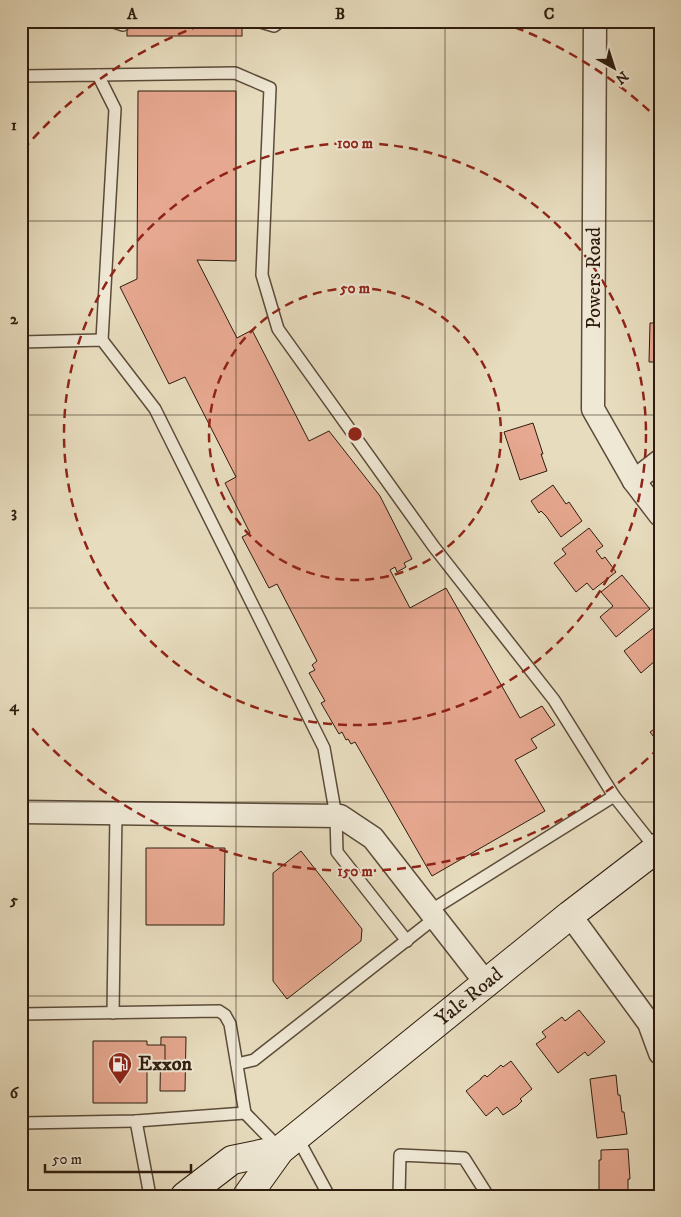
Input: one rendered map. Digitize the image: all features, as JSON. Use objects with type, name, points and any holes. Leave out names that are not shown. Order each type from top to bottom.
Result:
[{"type":"main road","name":"Yale Road","points":[[247,1196],[288,1143],[570,915],[658,848]]},
{"type":"main road","name":"Yale Road","points":[[185,1196],[232,1160],[288,1143]]},
{"type":"street","name":"Powers Road","points":[[596,21],[593,409],[634,481],[660,515]]},
{"type":"street","points":[[634,481],[660,461]]},
{"type":"street","points":[[21,812],[340,816],[373,838],[486,982]]},
{"type":"street","points":[[570,915],[649,1023],[660,1053]]},
{"type":"lane","points":[[111,21],[123,26]]},
{"type":"lane","points":[[258,21],[274,26],[282,21]]},
{"type":"lane","points":[[21,76],[235,74],[270,88],[262,275],[278,329],[434,547],[554,700],[614,796],[658,848]]},
{"type":"lane","points":[[98,75],[115,109],[102,340],[155,409],[324,748],[336,816],[337,852],[407,941]]},
{"type":"lane","points":[[21,342],[102,340]]},
{"type":"lane","points":[[236,1064],[254,1060],[407,941],[433,914],[614,796]]},
{"type":"lane","points":[[113,1013],[116,813]]},
{"type":"lane","points":[[21,1014],[220,1011],[225,1015],[230,1024],[245,1113]]},
{"type":"lane","points":[[21,1123],[136,1122],[245,1113],[288,1143],[329,1196]]},
{"type":"lane","points":[[136,1122],[150,1196]]},
{"type":"lane","points":[[399,1196],[400,1155],[464,1158],[488,1196]]},
{"type":"building","points":[[127,21],[242,21],[242,36],[127,36]]},
{"type":"building","points":[[658,72],[660,72],[660,122],[658,122]]},
{"type":"building","points":[[138,91],[236,91],[236,261],[197,260],[237,338],[252,330],[309,441],[329,431],[380,496],[412,559],[404,563],[406,567],[397,572],[395,567],[390,570],[410,608],[446,588],[520,718],[542,706],[555,725],[531,739],[537,748],[515,760],[545,811],[432,876],[355,742],[351,744],[348,739],[346,740],[342,732],[339,734],[321,703],[325,701],[309,673],[315,670],[312,665],[317,661],[277,584],[269,588],[242,537],[250,533],[225,483],[236,477],[185,377],[169,384],[120,287],[137,279]]},
{"type":"building","points":[[656,129],[660,129],[660,153],[656,153]]},
{"type":"building","points":[[657,187],[660,187],[660,237],[656,237]]},
{"type":"building","points":[[658,253],[660,253],[660,298],[656,298]]},
{"type":"building","points":[[659,306],[660,375],[655,375],[655,362],[649,362],[650,323],[658,323]]},
{"type":"building","points":[[533,423],[547,471],[520,480],[504,432]]},
{"type":"building","points":[[553,485],[566,504],[569,502],[582,521],[561,537],[546,516],[541,511],[539,513],[531,501]]},
{"type":"building","points":[[589,528],[603,546],[596,551],[602,559],[605,557],[616,572],[593,590],[587,583],[576,592],[554,563],[566,554],[562,549]]},
{"type":"building","points":[[622,575],[650,609],[616,637],[600,617],[613,606],[601,592]]},
{"type":"building","points":[[660,623],[660,667],[655,661],[641,673],[624,651]]},
{"type":"building","points":[[660,725],[660,745],[650,732]]},
{"type":"building","points":[[146,848],[225,848],[224,925],[146,925]]},
{"type":"building","points":[[301,851],[362,929],[361,941],[287,999],[273,981],[273,873]]},
{"type":"building","points":[[579,1010],[605,1042],[588,1056],[585,1052],[558,1073],[536,1044],[546,1037],[542,1032],[562,1017],[565,1021]]},
{"type":"building","points":[[161,1037],[186,1037],[185,1091],[160,1091]]},
{"type":"building","name":"Exxon","points":[[93,1041],[147,1041],[147,1045],[165,1045],[165,1067],[147,1067],[147,1103],[93,1103]]},
{"type":"building","points":[[511,1061],[532,1089],[520,1099],[522,1101],[517,1106],[503,1115],[497,1107],[486,1116],[466,1091],[485,1075],[487,1077],[501,1065],[503,1067]]},
{"type":"building","points":[[616,1075],[618,1095],[620,1095],[622,1112],[624,1112],[627,1134],[597,1138],[590,1079]]},
{"type":"building","points":[[628,1149],[630,1179],[628,1179],[628,1196],[599,1196],[599,1160],[601,1160],[601,1150]]},
{"type":"place","name":"Exxon","points":[[120,1085]]}]
